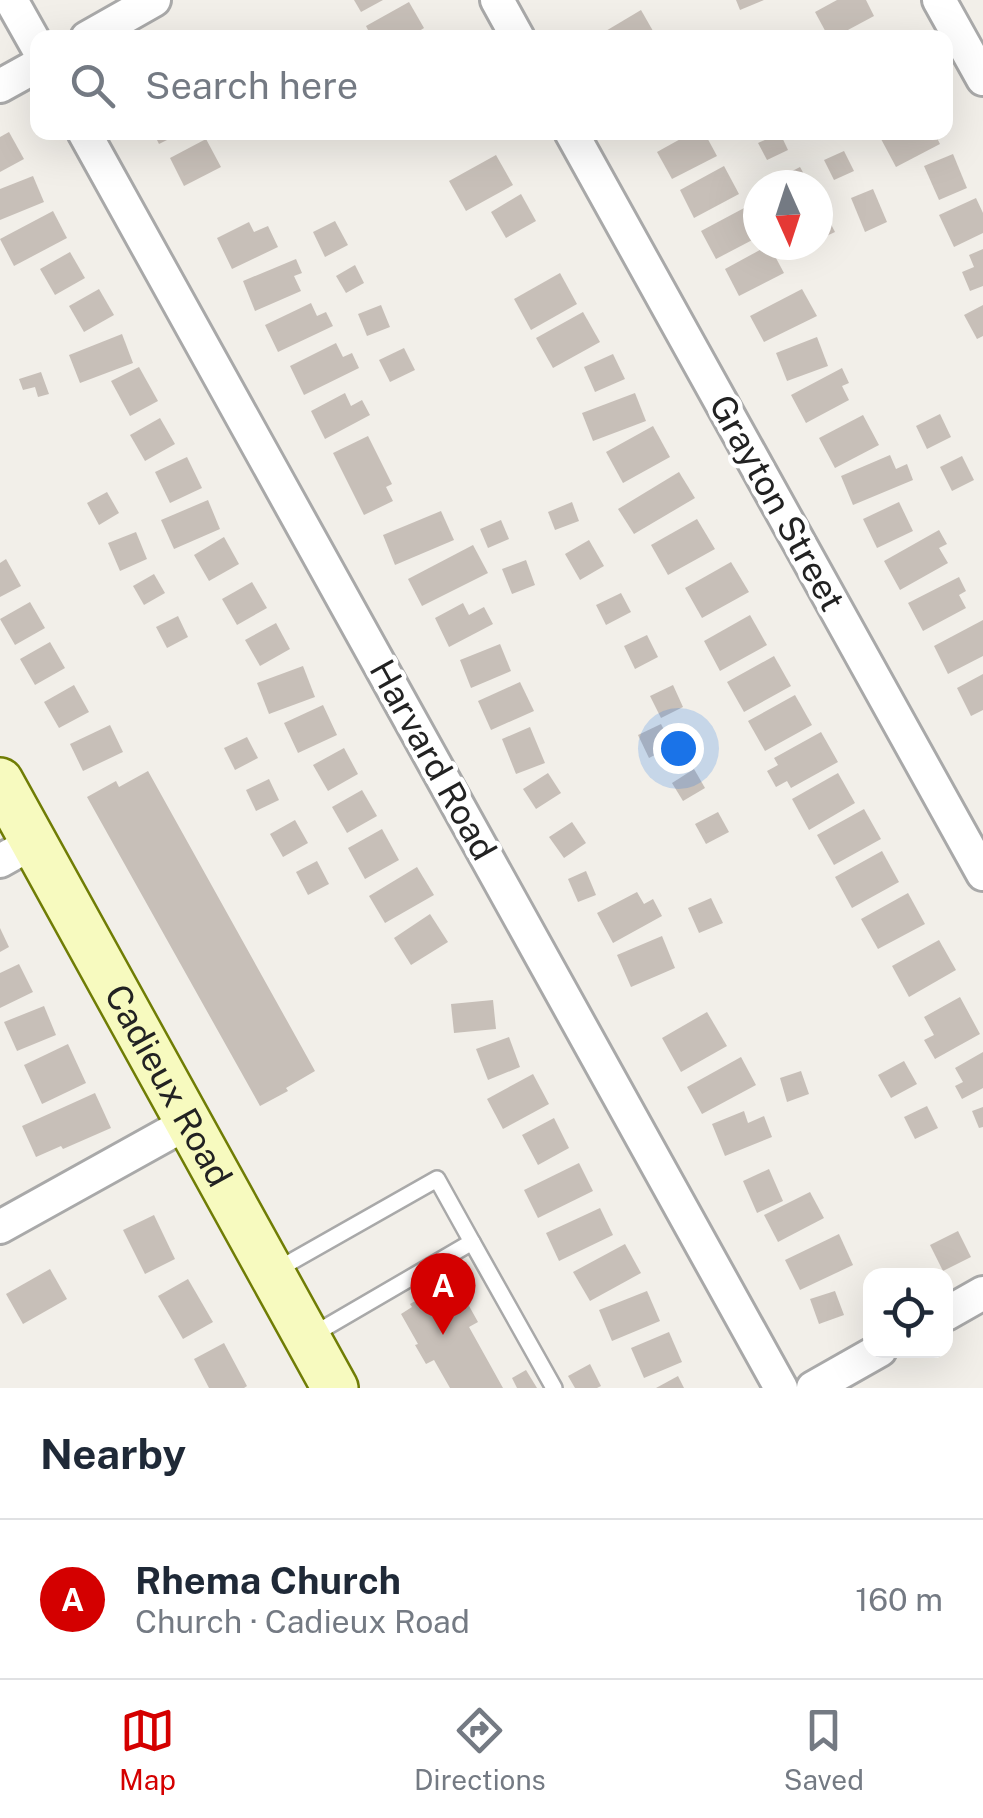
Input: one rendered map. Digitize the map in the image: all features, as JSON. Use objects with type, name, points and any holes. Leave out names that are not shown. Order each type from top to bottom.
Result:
[{"type":"street","points":[[11,0],[30,34]]},
{"type":"street","points":[[101,30],[154,0]]},
{"type":"street","points":[[498,0],[514,30]]},
{"type":"street","points":[[939,0],[983,79]]},
{"type":"street","points":[[0,86],[30,69]]},
{"type":"street","name":"Harvard Road","points":[[88,140],[781,1388]]},
{"type":"street","name":"Grayton Street","points":[[575,140],[983,874]]},
{"type":"street","name":"Cadieux Road","points":[[0,781],[17,851],[189,1122],[335,1388]]},
{"type":"street","points":[[0,1227],[189,1122]]},
{"type":"street","points":[[953,1310],[983,1293]]},
{"type":"street","points":[[813,1388],[866,1358]]},
{"type":"lane","points":[[272,1272],[437,1179],[554,1388]]},
{"type":"lane","points":[[308,1337],[472,1242]]},
{"type":"building","points":[[354,0],[383,0],[361,12]]},
{"type":"building","points":[[736,0],[764,0],[740,10]]},
{"type":"building","points":[[837,0],[866,0],[874,16],[848,30],[825,30],[815,12]]},
{"type":"building","points":[[409,2],[424,28],[368,30],[366,26]]},
{"type":"building","points":[[641,10],[652,30],[607,30]]},
{"type":"building","points":[[9,132],[24,159],[0,172],[0,137]]},
{"type":"building","points":[[207,140],[221,167],[184,186],[170,158]]},
{"type":"building","points":[[679,140],[708,140],[717,156],[672,179],[657,152]]},
{"type":"building","points":[[783,140],[788,150],[767,160],[758,143]]},
{"type":"building","points":[[882,140],[938,140],[940,144],[896,167]]},
{"type":"building","points":[[844,151],[854,171],[834,180],[833,170],[824,160]]},
{"type":"building","points":[[953,154],[967,188],[939,200],[924,166]]},
{"type":"building","points":[[496,155],[513,185],[466,211],[449,181]]},
{"type":"building","points":[[724,166],[739,194],[694,218],[680,190]]},
{"type":"building","points":[[33,176],[44,202],[0,220],[0,189]]},
{"type":"building","points":[[873,189],[887,222],[865,232],[851,198]]},
{"type":"building","points":[[521,194],[536,221],[506,238],[491,212]]},
{"type":"building","points":[[976,198],[983,213],[983,233],[954,247],[939,215]]},
{"type":"building","points":[[743,209],[743,245],[716,259],[701,231]]},
{"type":"building","points":[[53,211],[67,238],[14,266],[0,239]]},
{"type":"building","points":[[335,221],[348,245],[325,257],[313,232]]},
{"type":"building","points":[[249,222],[254,232],[268,226],[278,247],[232,269],[217,238]]},
{"type":"building","points":[[983,249],[983,286],[970,291],[962,272],[974,267],[969,255]]},
{"type":"building","points":[[70,252],[85,278],[55,295],[40,269]]},
{"type":"building","points":[[296,259],[302,273],[294,276],[301,291],[255,311],[243,281]]},
{"type":"building","points":[[743,259],[777,260],[784,273],[739,296],[725,269]]},
{"type":"building","points":[[355,265],[364,283],[346,293],[336,276]]},
{"type":"building","points":[[560,273],[577,304],[531,330],[514,299]]},
{"type":"building","points":[[99,289],[114,315],[84,332],[69,306]]},
{"type":"building","points":[[802,289],[817,316],[764,342],[750,316]]},
{"type":"building","points":[[311,303],[317,316],[326,312],[333,326],[278,352],[265,325]]},
{"type":"building","points":[[381,305],[390,327],[367,336],[358,314]]},
{"type":"building","points":[[983,305],[983,336],[977,339],[964,315]]},
{"type":"building","points":[[583,312],[600,342],[553,368],[536,338]]},
{"type":"building","points":[[122,334],[133,363],[80,383],[69,355]]},
{"type":"building","points":[[817,337],[828,366],[787,381],[776,353]]},
{"type":"building","points":[[336,343],[343,357],[352,353],[359,368],[304,395],[290,366]]},
{"type":"building","points":[[404,348],[415,370],[390,382],[379,360]]},
{"type":"building","points":[[613,354],[625,379],[595,392],[584,367]]},
{"type":"building","points":[[139,367],[158,401],[130,416],[111,381]]},
{"type":"building","points":[[842,368],[849,383],[842,386],[849,400],[806,423],[791,395]]},
{"type":"building","points":[[41,372],[49,394],[38,397],[35,387],[23,390],[19,379]]},
{"type":"building","points":[[345,393],[351,406],[362,400],[370,415],[325,439],[311,411]]},
{"type":"building","points":[[635,393],[646,421],[593,441],[582,413]]},
{"type":"building","points":[[940,414],[951,437],[927,449],[916,426]]},
{"type":"building","points":[[863,415],[879,445],[835,468],[819,438]]},
{"type":"building","points":[[160,418],[175,444],[145,461],[130,435]]},
{"type":"building","points":[[653,426],[670,457],[623,483],[606,452]]},
{"type":"building","points":[[368,436],[392,484],[386,487],[393,501],[364,515],[333,453]]},
{"type":"building","points":[[890,455],[896,469],[907,464],[913,480],[853,505],[841,476]]},
{"type":"building","points":[[962,456],[974,480],[952,491],[940,467]]},
{"type":"building","points":[[187,457],[202,488],[170,503],[155,472]]},
{"type":"building","points":[[679,472],[695,498],[634,534],[618,509]]},
{"type":"building","points":[[107,492],[119,513],[99,525],[87,503]]},
{"type":"building","points":[[208,500],[220,529],[174,549],[161,520]]},
{"type":"building","points":[[572,502],[579,521],[555,530],[548,512]]},
{"type":"building","points":[[899,502],[913,531],[877,548],[863,519]]},
{"type":"building","points":[[441,511],[454,540],[395,565],[383,535]]},
{"type":"building","points":[[697,519],[715,549],[668,575],[651,545]]},
{"type":"building","points":[[501,520],[509,539],[488,548],[480,529]]},
{"type":"building","points":[[939,530],[947,544],[939,548],[948,563],[900,590],[884,561]]},
{"type":"building","points":[[136,532],[147,559],[120,571],[108,543]]},
{"type":"building","points":[[224,537],[239,564],[209,581],[194,555]]},
{"type":"building","points":[[589,540],[604,566],[580,580],[565,554]]},
{"type":"building","points":[[473,545],[488,573],[422,606],[408,579]]},
{"type":"building","points":[[6,559],[21,586],[0,597],[0,563]]},
{"type":"building","points":[[526,560],[535,585],[512,594],[502,569]]},
{"type":"building","points":[[731,562],[749,592],[702,618],[685,588]]},
{"type":"building","points":[[154,574],[165,593],[144,605],[133,586]]},
{"type":"building","points":[[959,577],[966,591],[959,595],[966,608],[923,631],[908,603]]},
{"type":"building","points":[[252,582],[267,608],[237,625],[222,599]]},
{"type":"building","points":[[621,593],[631,612],[606,625],[596,605]]},
{"type":"building","points":[[30,602],[45,628],[15,645],[0,619]]},
{"type":"building","points":[[463,603],[469,615],[484,607],[493,624],[449,647],[435,618]]},
{"type":"building","points":[[750,615],[767,645],[720,671],[704,641]]},
{"type":"building","points":[[178,616],[188,637],[167,648],[156,627]]},
{"type":"building","points":[[983,620],[983,656],[948,674],[934,646]]},
{"type":"building","points":[[276,623],[290,649],[260,666],[245,640]]},
{"type":"building","points":[[647,635],[658,657],[635,669],[624,646]]},
{"type":"building","points":[[50,642],[65,668],[35,685],[20,659]]},
{"type":"building","points":[[500,644],[511,671],[471,688],[460,660]]},
{"type":"building","points":[[774,656],[791,686],[744,712],[727,682]]},
{"type":"building","points":[[303,666],[315,697],[269,714],[257,683]]},
{"type":"building","points":[[983,674],[983,710],[971,716],[957,688]]},
{"type":"building","points":[[520,682],[534,711],[491,730],[478,701]]},
{"type":"building","points":[[74,685],[89,712],[59,728],[44,702]]},
{"type":"building","points":[[673,685],[683,707],[661,718],[650,696]]},
{"type":"building","points":[[795,695],[812,725],[765,751],[748,721]]},
{"type":"building","points":[[323,705],[337,735],[298,753],[284,723]]},
{"type":"building","points":[[661,724],[672,746],[649,758],[638,735]]},
{"type":"building","points":[[110,725],[123,752],[83,771],[70,744]]},
{"type":"building","points":[[530,727],[545,763],[516,774],[502,739]]},
{"type":"building","points":[[821,732],[838,762],[791,788],[787,781],[776,787],[767,771],[778,765],[774,758]]},
{"type":"building","points":[[247,737],[258,758],[235,770],[224,748]]},
{"type":"building","points":[[344,748],[358,774],[328,791],[313,765]]},
{"type":"building","points":[[694,769],[705,788],[683,801],[672,783]]},
{"type":"building","points":[[148,771],[315,1071],[260,1106],[87,797],[116,781],[119,787]]},
{"type":"building","points":[[548,773],[561,793],[536,809],[523,789]]},
{"type":"building","points":[[838,773],[855,803],[809,830],[792,799]]},
{"type":"building","points":[[269,779],[279,800],[256,811],[246,790]]},
{"type":"building","points":[[362,790],[377,816],[347,833],[332,807]]},
{"type":"building","points":[[864,809],[881,839],[834,865],[817,835]]},
{"type":"building","points":[[718,812],[729,832],[706,844],[695,824]]},
{"type":"building","points":[[295,820],[308,843],[283,857],[270,834]]},
{"type":"building","points":[[572,822],[586,843],[564,858],[549,837]]},
{"type":"building","points":[[382,829],[399,860],[365,879],[348,848]]},
{"type":"building","points":[[882,851],[899,882],[852,908],[835,877]]},
{"type":"building","points":[[317,861],[329,884],[308,895],[296,872]]},
{"type":"building","points":[[417,867],[434,895],[385,923],[369,896]]},
{"type":"building","points":[[586,871],[596,895],[578,902],[568,879]]},
{"type":"building","points":[[637,892],[644,904],[653,899],[662,916],[613,943],[597,913]]},
{"type":"building","points":[[908,893],[925,924],[878,949],[861,919]]},
{"type":"building","points":[[711,898],[723,923],[699,933],[688,908]]},
{"type":"building","points":[[430,914],[448,942],[411,965],[394,938]]},
{"type":"building","points":[[0,928],[9,947],[0,952]]},
{"type":"building","points":[[662,936],[675,968],[631,987],[617,955]]},
{"type":"building","points":[[939,940],[956,970],[909,997],[892,966]]},
{"type":"building","points":[[19,964],[33,992],[0,1008],[0,973]]},
{"type":"building","points":[[960,997],[980,1034],[935,1059],[924,1040],[934,1035],[924,1017]]},
{"type":"building","points":[[493,1000],[496,1029],[454,1033],[451,1004]]},
{"type":"building","points":[[44,1006],[56,1035],[17,1051],[4,1022]]},
{"type":"building","points":[[707,1012],[727,1046],[681,1072],[662,1038]]},
{"type":"building","points":[[509,1037],[520,1067],[488,1080],[476,1049]]},
{"type":"building","points":[[68,1044],[86,1083],[42,1104],[24,1065]]},
{"type":"building","points":[[983,1052],[983,1088],[962,1099],[955,1086],[963,1082],[955,1068]]},
{"type":"building","points":[[741,1057],[756,1085],[702,1114],[687,1087]]},
{"type":"building","points":[[904,1061],[917,1084],[891,1098],[878,1075]]},
{"type":"building","points":[[801,1071],[809,1094],[787,1102],[780,1078]]},
{"type":"building","points":[[533,1074],[549,1104],[503,1129],[487,1099]]},
{"type":"building","points":[[95,1093],[111,1128],[36,1157],[22,1126]]},
{"type":"building","points":[[927,1106],[938,1128],[915,1139],[904,1117]]},
{"type":"building","points":[[983,1107],[983,1127],[979,1128],[972,1111]]},
{"type":"building","points":[[744,1111],[748,1123],[764,1116],[772,1137],[725,1156],[712,1124]]},
{"type":"building","points":[[554,1118],[569,1148],[538,1165],[522,1135]]},
{"type":"building","points":[[579,1163],[593,1191],[538,1218],[524,1190]]},
{"type":"building","points":[[769,1169],[783,1201],[757,1213],[743,1181]]},
{"type":"building","points":[[810,1192],[824,1218],[778,1242],[764,1215]]},
{"type":"building","points":[[600,1208],[613,1235],[559,1261],[546,1233]]},
{"type":"building","points":[[154,1215],[175,1259],[145,1274],[123,1230]]},
{"type":"building","points":[[958,1231],[971,1257],[942,1268],[930,1245]]},
{"type":"building","points":[[839,1234],[853,1265],[800,1290],[785,1260]]},
{"type":"building","points":[[625,1244],[641,1273],[590,1301],[573,1272]]},
{"type":"building","points":[[50,1269],[67,1299],[23,1324],[6,1294]]},
{"type":"building","points":[[188,1279],[213,1322],[183,1339],[158,1296]]},
{"type":"building","points":[[454,1279],[478,1322],[469,1327],[503,1388],[450,1388],[434,1360],[426,1364],[401,1314],[412,1307],[410,1304]]},
{"type":"building","points":[[647,1291],[660,1321],[612,1341],[599,1310]]},
{"type":"building","points":[[835,1291],[844,1315],[819,1324],[810,1299]]},
{"type":"building","points":[[669,1332],[682,1362],[644,1378],[631,1348]]},
{"type":"building","points":[[224,1343],[247,1386],[244,1388],[209,1388],[194,1359]]},
{"type":"building","points":[[590,1364],[601,1386],[575,1388],[568,1376]]},
{"type":"building","points":[[526,1370],[537,1388],[517,1388],[512,1378]]},
{"type":"building","points":[[678,1376],[684,1388],[656,1388]]},
{"type":"place","name":"Rhema Church","points":[[443,1335]]}]
